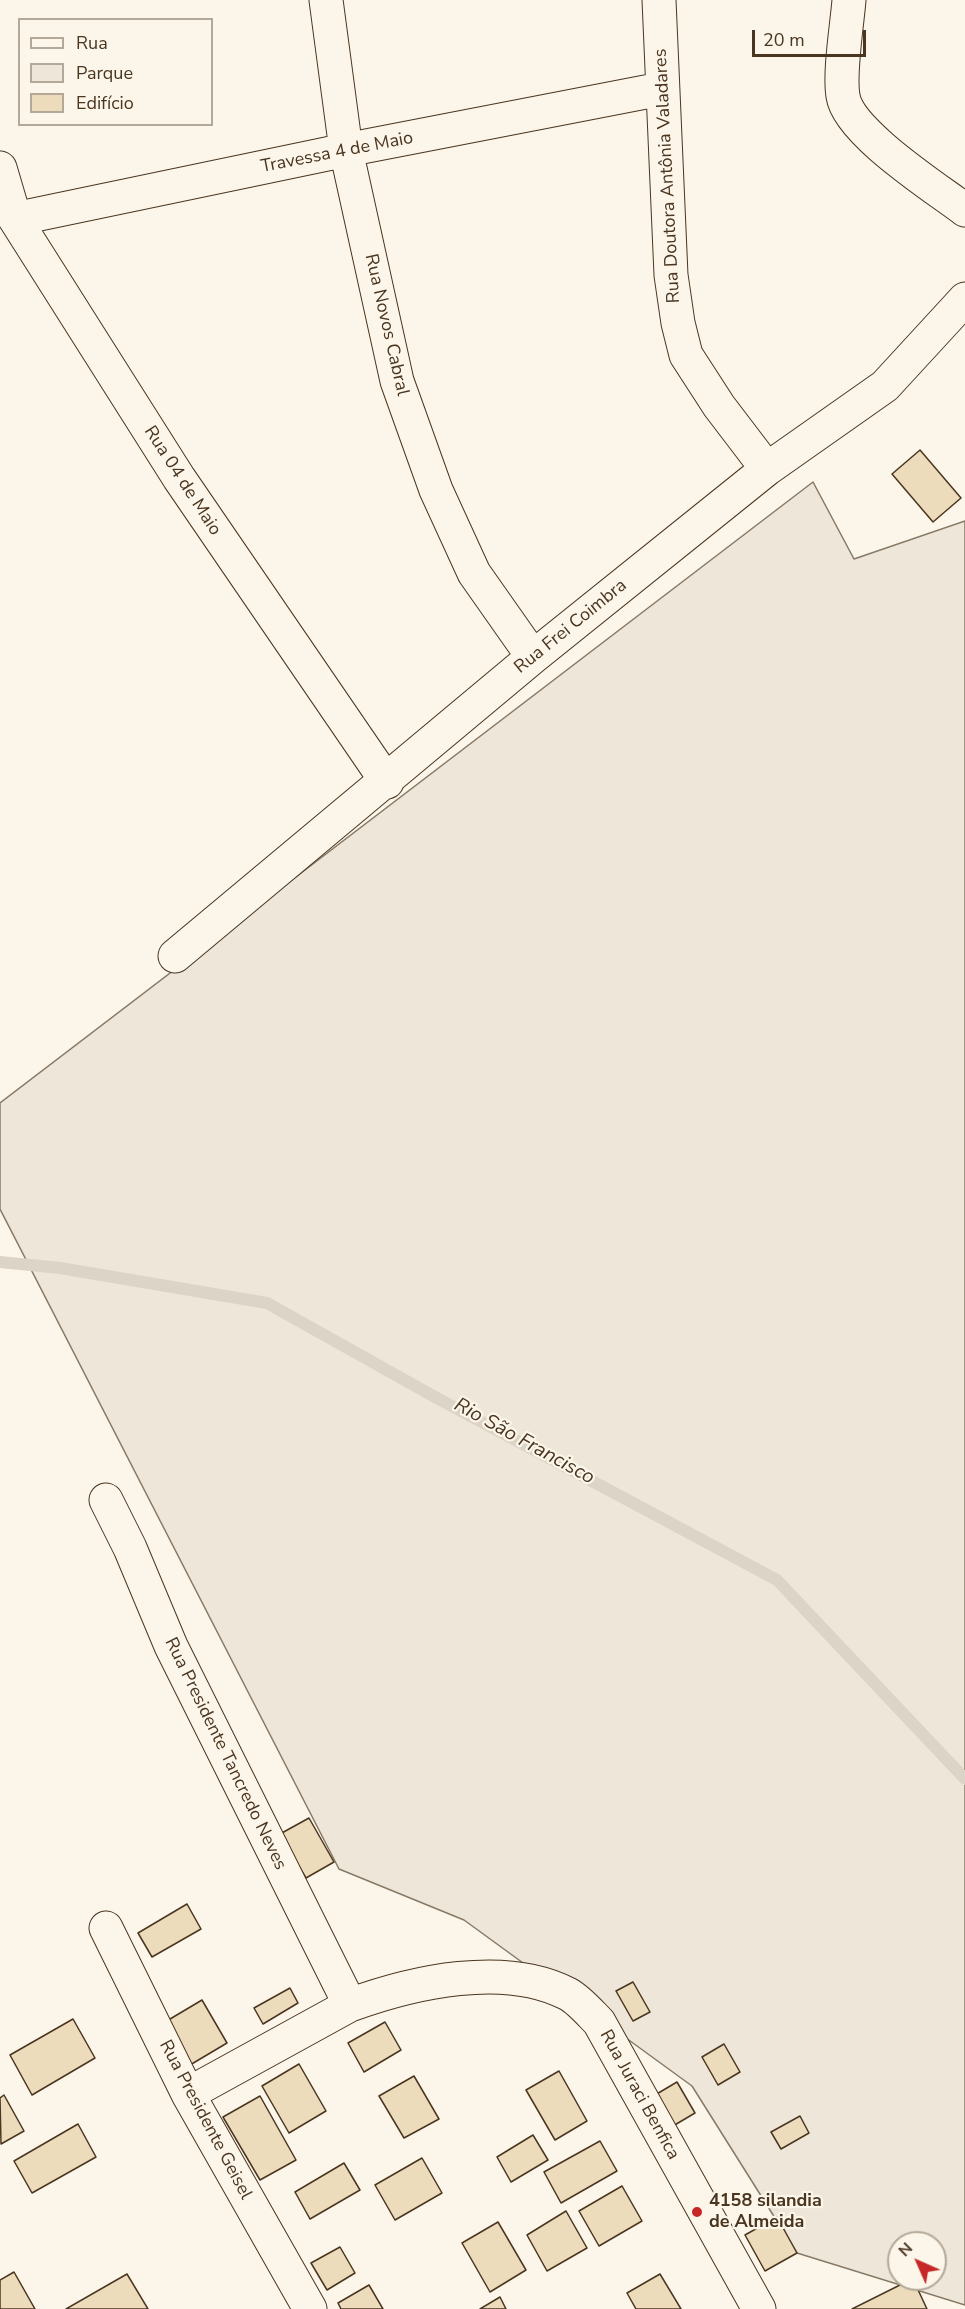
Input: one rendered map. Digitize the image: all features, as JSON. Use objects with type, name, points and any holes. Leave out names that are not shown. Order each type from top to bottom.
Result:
[{"type":"street","name":"Rua Novos Cabral","points":[[326,0],[346,150],[397,381],[432,479],[474,573],[534,657]]},
{"type":"street","name":"Rua Doutora Antônia Valadares","points":[[659,0],[661,89],[671,275],[678,323],[686,356],[719,406],[767,469]]},
{"type":"street","points":[[849,0],[843,97],[851,115],[873,140],[965,210]]},
{"type":"street","name":"Travessa 4 de Maio","points":[[15,219],[346,150],[661,89]]},
{"type":"street","name":"Rua 04 de Maio","points":[[0,168],[15,219],[179,478],[387,782]]},
{"type":"street","name":"Rua Frei Coimbra","points":[[175,956],[387,782],[534,657],[767,469],[885,386],[965,299]]},
{"type":"street","name":"Rua Presidente Tancredo Neves","points":[[106,1500],[130,1548],[171,1646],[350,2005]]},
{"type":"street","name":"Rua Presidente Geisel","points":[[106,1928],[188,2094],[310,2309]]},
{"type":"street","name":"Rua Juraci Benfica","points":[[188,2094],[350,2005],[378,1995],[454,1978],[529,1980],[570,1995],[599,2022],[759,2309]]},
{"type":"green space","points":[[813,482],[854,559],[965,521],[965,2305],[920,2291],[947,2291],[947,2231],[887,2231],[887,2281],[797,2253],[692,2086],[464,1920],[339,1869],[0,1209],[0,1103]]},
{"type":"building","points":[[920,450],[961,498],[933,522],[892,474]]},
{"type":"building","points":[[309,1818],[334,1862],[306,1878],[280,1834]]},
{"type":"building","points":[[187,1904],[201,1929],[152,1957],[138,1933]]},
{"type":"building","points":[[633,1982],[650,2012],[633,2021],[616,1991]]},
{"type":"building","points":[[290,1988],[298,2003],[263,2024],[254,2008]]},
{"type":"building","points":[[202,2000],[227,2043],[190,2065],[165,2022]]},
{"type":"building","points":[[73,2019],[95,2058],[32,2095],[10,2055]]},
{"type":"building","points":[[385,2022],[401,2050],[364,2072],[348,2043]]},
{"type":"building","points":[[724,2044],[740,2072],[718,2085],[702,2057]]},
{"type":"building","points":[[299,2064],[326,2111],[289,2133],[262,2086]]},
{"type":"building","points":[[559,2071],[587,2121],[555,2140],[526,2090]]},
{"type":"building","points":[[414,2076],[439,2119],[404,2138],[379,2096]]},
{"type":"building","points":[[677,2082],[695,2113],[673,2126],[655,2095]]},
{"type":"building","points":[[4,2095],[24,2131],[1,2144],[0,2098]]},
{"type":"building","points":[[260,2096],[296,2160],[260,2180],[223,2117]]},
{"type":"building","points":[[800,2116],[809,2133],[781,2149],[771,2132]]},
{"type":"building","points":[[78,2124],[96,2157],[32,2193],[14,2161]]},
{"type":"building","points":[[533,2135],[548,2160],[511,2182],[497,2157]]},
{"type":"building","points":[[600,2141],[617,2171],[561,2203],[544,2172]]},
{"type":"building","points":[[422,2158],[442,2193],[395,2220],[375,2185]]},
{"type":"building","points":[[344,2163],[360,2190],[310,2219],[295,2192]]},
{"type":"building","points":[[622,2186],[642,2221],[599,2246],[579,2211]]},
{"type":"building","points":[[566,2211],[587,2248],[547,2271],[527,2235]]},
{"type":"building","points":[[777,2217],[797,2253],[765,2271],[745,2235]]},
{"type":"building","points":[[498,2222],[526,2270],[490,2292],[462,2243]]},
{"type":"building","points":[[340,2247],[355,2273],[327,2290],[311,2263]]},
{"type":"building","points":[[14,2272],[35,2309],[0,2309],[0,2280]]},
{"type":"building","points":[[127,2274],[148,2309],[66,2309]]},
{"type":"building","points":[[660,2274],[681,2309],[636,2309],[627,2293]]},
{"type":"building","points":[[369,2285],[383,2309],[341,2309],[338,2303]]},
{"type":"building","points":[[888,2291],[919,2291],[927,2309],[852,2309]]},
{"type":"building","points":[[500,2297],[506,2309],[480,2309]]},
{"type":"waterway","name":"Rio São Francisco","points":[[0,1262],[60,1268],[267,1303],[435,1397],[777,1580],[965,1779]]},
{"type":"place","name":"4158 silandia de Almeida","points":[[697,2212]]}]
